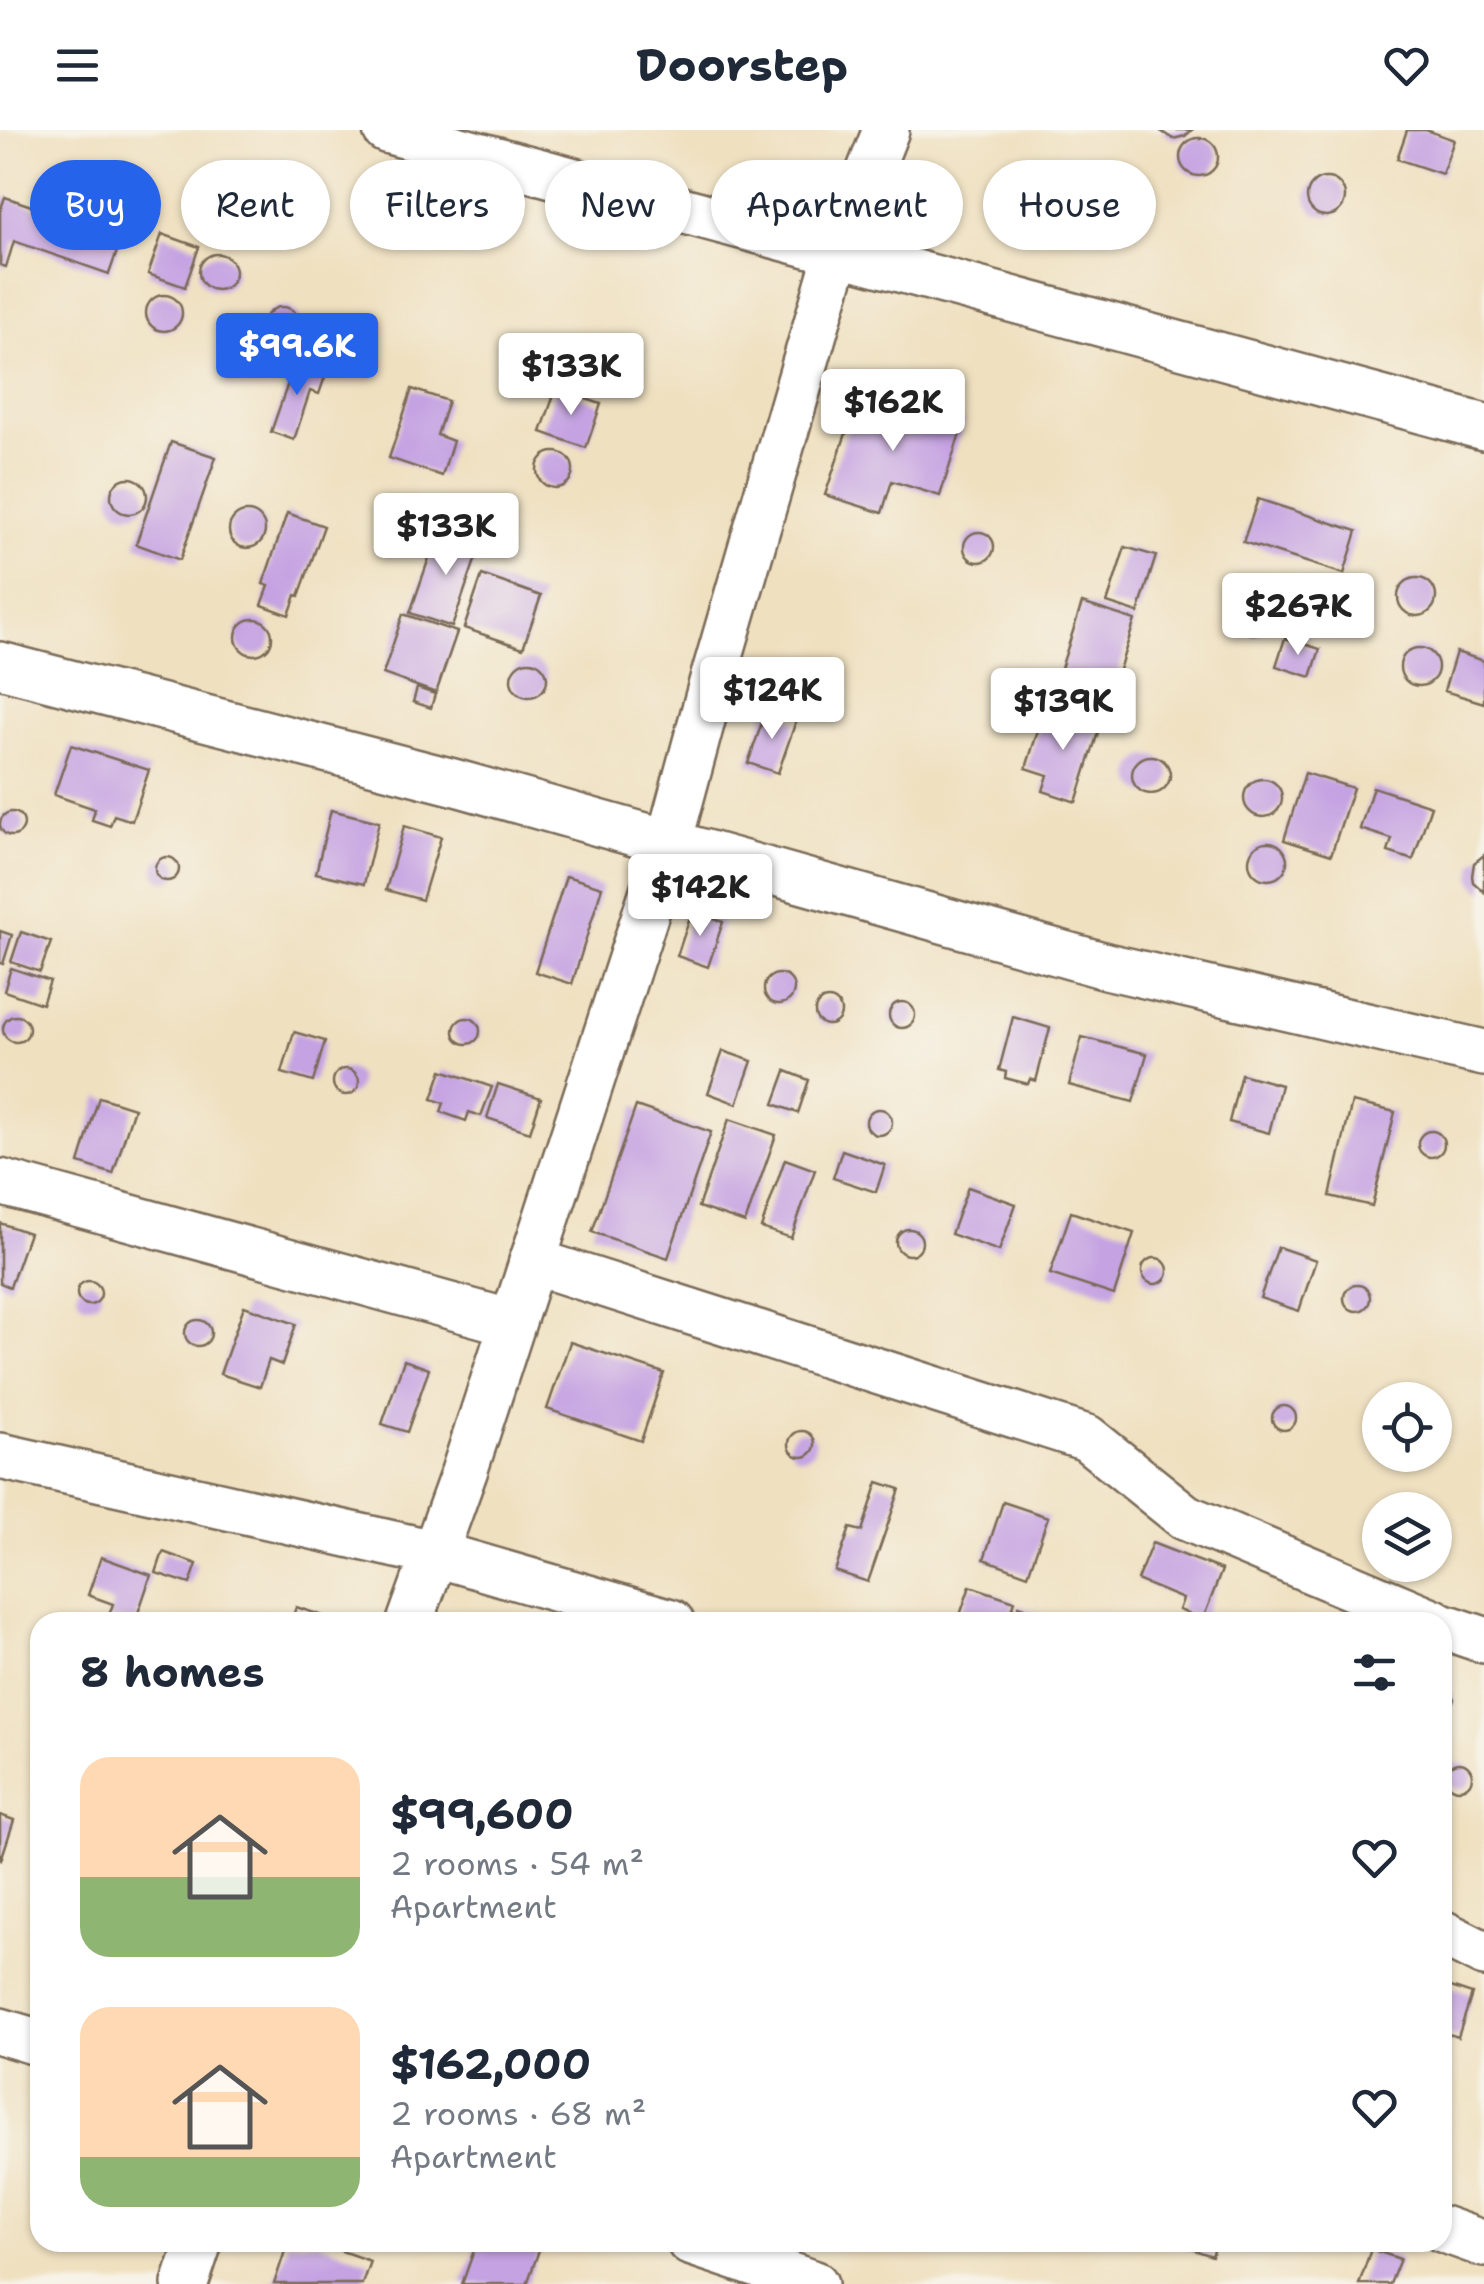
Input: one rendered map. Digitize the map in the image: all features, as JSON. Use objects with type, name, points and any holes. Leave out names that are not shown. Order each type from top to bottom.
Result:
[{"type":"street","points":[[386,130],[1484,428]]},
{"type":"street","points":[[414,1612],[464,1472],[669,842],[837,254],[886,130]]},
{"type":"street","points":[[0,665],[434,778],[1106,966],[1484,1053]]},
{"type":"street","points":[[0,1182],[512,1323]]},
{"type":"street","points":[[532,1261],[1087,1438],[1185,1517],[1410,1612]]},
{"type":"street","points":[[0,1456],[434,1554],[636,1612]]},
{"type":"street","points":[[1452,1629],[1484,1640]]},
{"type":"street","points":[[1452,1938],[1484,1954]]},
{"type":"street","points":[[0,2031],[30,2040]]},
{"type":"street","points":[[1452,2233],[1484,2244]]},
{"type":"street","points":[[184,2284],[195,2252]]},
{"type":"street","points":[[720,2252],[816,2284]]},
{"type":"building","points":[[1159,130],[1192,130],[1173,139]]},
{"type":"building","points":[[1407,130],[1426,130],[1454,140],[1442,174],[1397,159]]},
{"type":"building","points":[[1199,138],[1212,144],[1218,157],[1212,170],[1199,176],[1186,170],[1180,157],[1186,144]]},
{"type":"building","points":[[1326,178],[1339,184],[1345,197],[1339,210],[1326,216],[1313,210],[1307,197],[1313,184]]},
{"type":"building","points":[[5,197],[30,206],[30,247],[14,241],[6,267],[0,265],[0,211]]},
{"type":"building","points":[[161,237],[181,241],[181,250],[198,250],[185,287],[148,274],[156,250],[161,250]]},
{"type":"building","points":[[40,250],[117,250],[109,274]]},
{"type":"building","points":[[217,254],[230,259],[235,272],[230,285],[217,290],[204,285],[199,272],[204,259]]},
{"type":"building","points":[[164,295],[177,300],[182,313],[177,326],[164,331],[151,326],[146,313],[151,300]]},
{"type":"building","points":[[282,307],[295,312],[300,325],[295,338],[282,343],[269,338],[264,325],[269,312]]},
{"type":"building","points":[[296,360],[327,371],[319,394],[310,391],[294,440],[271,432]]},
{"type":"building","points":[[412,389],[448,401],[437,435],[453,441],[442,476],[389,458]]},
{"type":"building","points":[[556,389],[601,404],[586,448],[541,432]]},
{"type":"building","points":[[857,401],[896,413],[900,401],[964,421],[940,496],[892,481],[882,513],[825,495]]},
{"type":"building","points":[[171,442],[216,457],[180,560],[136,544]]},
{"type":"building","points":[[555,452],[568,457],[573,470],[568,483],[555,488],[542,483],[537,470],[542,457]]},
{"type":"building","points":[[129,478],[142,483],[147,496],[142,509],[129,514],[116,509],[111,496],[116,483]]},
{"type":"building","points":[[1258,499],[1357,531],[1344,574],[1243,542]]},
{"type":"building","points":[[247,512],[260,517],[265,530],[260,543],[247,548],[234,543],[229,530],[234,517]]},
{"type":"building","points":[[287,513],[324,526],[289,615],[262,605],[269,586],[263,584]]},
{"type":"building","points":[[439,529],[481,543],[452,627],[410,613]]},
{"type":"building","points":[[979,532],[989,537],[994,547],[989,557],[979,562],[969,557],[964,547],[969,537]]},
{"type":"building","points":[[1125,547],[1156,556],[1138,613],[1107,603]]},
{"type":"building","points":[[482,575],[541,596],[523,648],[464,628]]},
{"type":"building","points":[[1417,578],[1430,584],[1436,597],[1430,610],[1417,616],[1404,610],[1398,597],[1404,584]]},
{"type":"building","points":[[1253,596],[1266,602],[1272,615],[1266,628],[1253,634],[1240,628],[1234,615],[1240,602]]},
{"type":"building","points":[[1082,603],[1135,620],[1108,704],[1055,687]]},
{"type":"building","points":[[403,614],[457,632],[436,693],[383,674]]},
{"type":"building","points":[[254,619],[267,624],[272,637],[267,650],[254,655],[241,650],[236,637],[241,624]]},
{"type":"building","points":[[1285,638],[1320,649],[1311,677],[1276,666]]},
{"type":"building","points":[[1419,648],[1432,654],[1438,667],[1432,680],[1419,686],[1406,680],[1400,667],[1406,654]]},
{"type":"building","points":[[1456,652],[1484,661],[1484,703],[1444,691]]},
{"type":"building","points":[[529,661],[542,666],[547,679],[542,692],[529,697],[516,692],[511,679],[516,666]]},
{"type":"building","points":[[417,688],[435,694],[431,708],[413,702]]},
{"type":"building","points":[[1045,708],[1100,726],[1076,802],[1043,791],[1048,775],[1026,768]]},
{"type":"building","points":[[766,711],[796,721],[778,773],[748,763]]},
{"type":"building","points":[[71,745],[149,770],[132,821],[114,815],[110,826],[92,820],[95,809],[54,795]]},
{"type":"building","points":[[1151,756],[1164,762],[1170,775],[1164,788],[1151,794],[1138,788],[1132,775],[1138,762]]},
{"type":"building","points":[[1305,773],[1353,788],[1331,855],[1284,840]]},
{"type":"building","points":[[1263,779],[1276,785],[1282,798],[1276,811],[1263,817],[1250,811],[1244,798],[1250,785]]},
{"type":"building","points":[[1373,787],[1431,806],[1413,860],[1388,852],[1392,839],[1360,829]]},
{"type":"building","points":[[331,810],[379,822],[364,884],[316,873]]},
{"type":"building","points":[[12,812],[21,815],[21,833],[12,836],[3,833],[0,824],[3,815]]},
{"type":"building","points":[[404,826],[441,837],[422,900],[386,890]]},
{"type":"building","points":[[1268,842],[1281,848],[1287,861],[1281,874],[1268,880],[1255,874],[1249,861],[1255,848]]},
{"type":"building","points":[[1484,855],[1484,892],[1472,876],[1474,863]]},
{"type":"building","points":[[162,857],[172,857],[179,869],[172,881],[162,881],[155,874],[155,864]]},
{"type":"building","points":[[566,876],[602,887],[572,984],[535,972]]},
{"type":"building","points":[[692,911],[723,922],[708,967],[677,956]]},
{"type":"building","points":[[0,931],[12,935],[3,964],[0,963]]},
{"type":"building","points":[[21,932],[51,942],[40,972],[11,962]]},
{"type":"building","points":[[11,968],[50,981],[42,1004],[4,991]]},
{"type":"building","points":[[779,974],[789,979],[794,989],[789,999],[779,1004],[769,999],[764,989],[769,979]]},
{"type":"building","points":[[828,999],[837,1003],[841,1012],[837,1021],[828,1025],[819,1021],[815,1012],[819,1003]]},
{"type":"building","points":[[902,1002],[911,1006],[915,1015],[911,1024],[902,1028],[893,1024],[889,1015],[893,1006]]},
{"type":"building","points":[[16,1016],[25,1020],[29,1029],[25,1038],[16,1042],[7,1038],[3,1029],[7,1020]]},
{"type":"building","points":[[1013,1017],[1050,1028],[1036,1081],[1030,1079],[1028,1084],[1005,1078],[1006,1072],[999,1070]]},
{"type":"building","points":[[467,1018],[476,1022],[480,1031],[476,1040],[467,1044],[458,1040],[454,1031],[458,1022]]},
{"type":"building","points":[[294,1032],[325,1041],[313,1082],[282,1073]]},
{"type":"building","points":[[1082,1037],[1147,1054],[1133,1102],[1069,1085]]},
{"type":"building","points":[[723,1051],[752,1061],[737,1104],[708,1093]]},
{"type":"building","points":[[346,1069],[355,1073],[359,1082],[355,1091],[346,1095],[337,1091],[333,1082],[337,1073]]},
{"type":"building","points":[[442,1070],[492,1087],[481,1116],[469,1112],[466,1121],[441,1112],[444,1103],[432,1099]]},
{"type":"building","points":[[786,1071],[809,1080],[798,1113],[774,1104]]},
{"type":"building","points":[[1241,1074],[1281,1085],[1269,1133],[1229,1122]]},
{"type":"building","points":[[498,1084],[541,1098],[530,1132],[487,1118]]},
{"type":"building","points":[[99,1097],[134,1108],[113,1174],[79,1163]]},
{"type":"building","points":[[1352,1102],[1395,1112],[1372,1206],[1330,1196]]},
{"type":"building","points":[[636,1106],[711,1132],[668,1258],[592,1232]]},
{"type":"building","points":[[879,1109],[888,1113],[892,1122],[888,1131],[879,1135],[870,1131],[866,1122],[870,1113]]},
{"type":"building","points":[[729,1119],[776,1135],[745,1223],[698,1207]]},
{"type":"building","points":[[1431,1131],[1440,1135],[1444,1144],[1440,1153],[1431,1157],[1422,1153],[1418,1144],[1422,1135]]},
{"type":"building","points":[[842,1150],[885,1165],[876,1192],[833,1178]]},
{"type":"building","points":[[785,1159],[815,1170],[791,1238],[761,1228]]},
{"type":"building","points":[[968,1187],[1016,1204],[999,1251],[951,1234]]},
{"type":"building","points":[[1071,1212],[1134,1233],[1114,1295],[1050,1274]]},
{"type":"building","points":[[0,1223],[29,1233],[10,1287],[0,1283]]},
{"type":"building","points":[[909,1229],[918,1233],[922,1242],[918,1251],[909,1255],[900,1251],[896,1242],[900,1233]]},
{"type":"building","points":[[1278,1247],[1316,1260],[1299,1311],[1260,1298]]},
{"type":"building","points":[[1155,1258],[1164,1262],[1168,1271],[1164,1280],[1155,1284],[1146,1280],[1142,1271],[1146,1262]]},
{"type":"building","points":[[84,1281],[94,1281],[101,1293],[94,1305],[84,1305],[77,1298],[77,1288]]},
{"type":"building","points":[[1357,1285],[1366,1289],[1370,1298],[1366,1307],[1357,1311],[1348,1307],[1344,1298],[1348,1289]]},
{"type":"building","points":[[244,1306],[296,1324],[282,1365],[269,1360],[260,1387],[220,1374]]},
{"type":"building","points":[[198,1320],[207,1324],[211,1333],[207,1342],[198,1346],[189,1342],[185,1333],[189,1324]]},
{"type":"building","points":[[570,1342],[664,1373],[641,1441],[547,1409]]},
{"type":"building","points":[[404,1360],[429,1369],[407,1432],[382,1424]]},
{"type":"building","points":[[1279,1406],[1289,1406],[1296,1418],[1289,1430],[1279,1430],[1272,1423],[1272,1413]]},
{"type":"building","points":[[802,1431],[811,1435],[815,1444],[811,1453],[802,1457],[793,1453],[789,1444],[793,1435]]},
{"type":"building","points":[[878,1482],[900,1489],[868,1582],[835,1571],[850,1528],[862,1531]]},
{"type":"building","points":[[1003,1502],[1048,1517],[1028,1575],[984,1559]]},
{"type":"building","points":[[1152,1543],[1222,1570],[1206,1612],[1179,1610],[1183,1599],[1137,1580]]},
{"type":"building","points":[[163,1552],[197,1564],[190,1584],[156,1573]]},
{"type":"building","points":[[101,1557],[151,1575],[138,1612],[110,1612],[113,1604],[88,1595]]},
{"type":"building","points":[[970,1586],[1015,1601],[1011,1612],[961,1612]]},
{"type":"building","points":[[1464,1764],[1471,1771],[1468,1785],[1459,1789],[1452,1786],[1452,1766]]},
{"type":"building","points":[[0,1815],[14,1820],[1,1860],[0,1859]]},
{"type":"building","points":[[1452,1987],[1472,1994],[1458,2037],[1452,2035]]},
{"type":"building","points":[[285,2252],[344,2252],[370,2261],[362,2284],[274,2284]]},
{"type":"building","points":[[473,2252],[538,2252],[527,2284],[462,2284]]},
{"type":"building","points":[[1370,2252],[1400,2259],[1390,2284],[1359,2284]]}]
